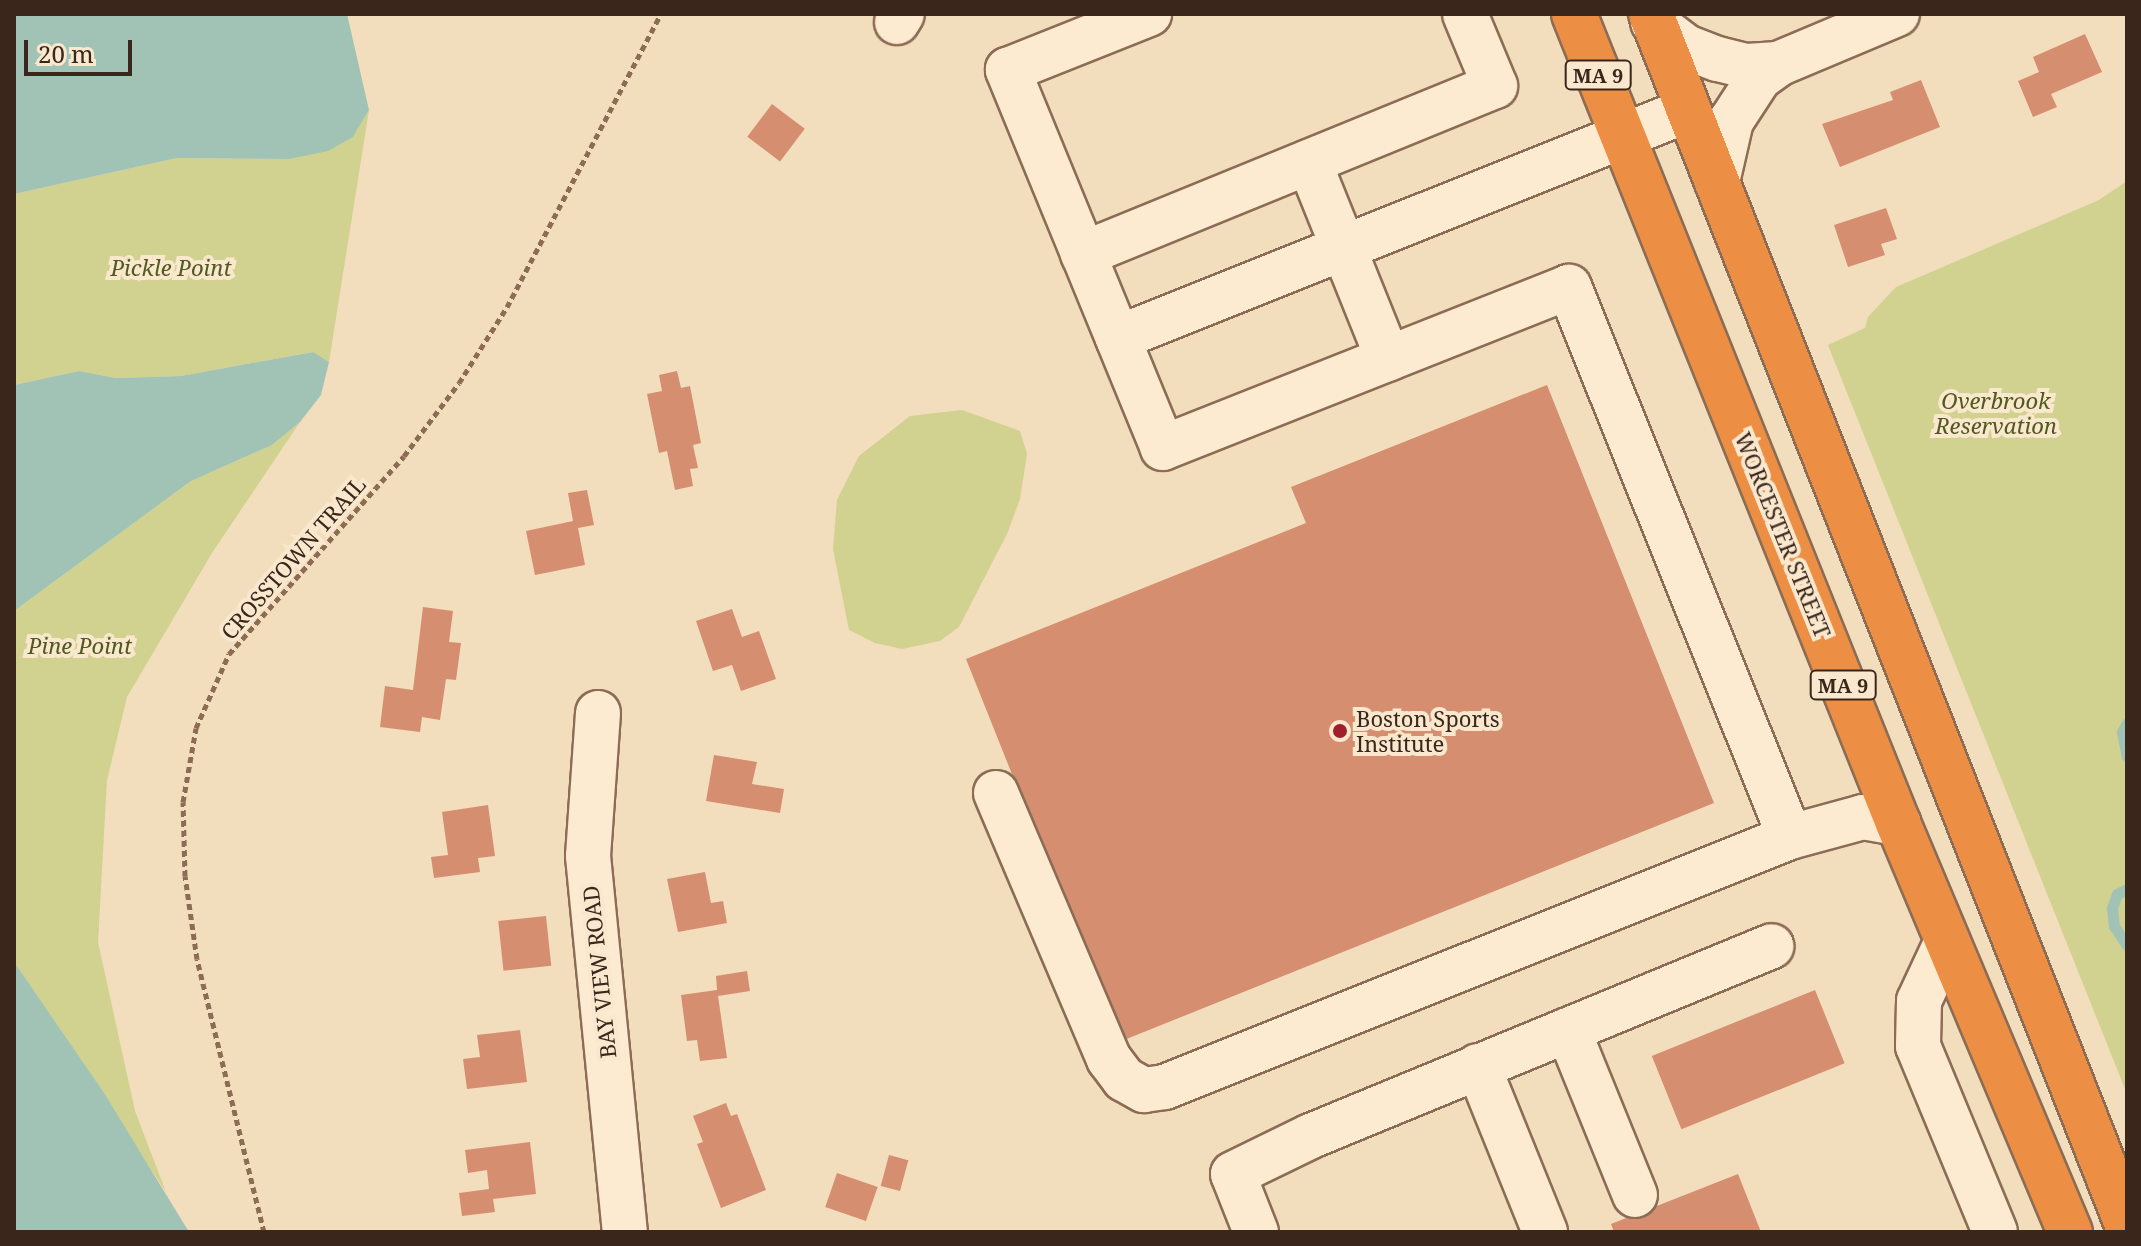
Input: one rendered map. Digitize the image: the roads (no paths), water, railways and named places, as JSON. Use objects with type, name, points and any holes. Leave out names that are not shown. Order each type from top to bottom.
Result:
[{"type":"highway","name":"WORCESTER STREET","points":[[1574,14],[1898,823],[2070,1232]]},
{"type":"highway","name":"MA 9","points":[[1652,18],[2127,1224]]},
{"type":"street","points":[[1149,14],[1008,70],[1163,448],[1569,287],[1790,837]]},
{"type":"street","points":[[1083,254],[1495,86],[1465,14]]},
{"type":"street","points":[[1717,182],[1737,108],[1759,78],[1778,64],[1897,14]]},
{"type":"street","points":[[1652,18],[1686,47],[1718,59],[1747,66],[1778,64]]},
{"type":"street","points":[[1118,338],[1688,110]]},
{"type":"street","points":[[1309,162],[1388,359]]},
{"type":"street","name":"BAY VIEW ROAD","points":[[598,713],[588,856],[625,1232]]},
{"type":"street","points":[[996,793],[1109,1059],[1124,1079],[1144,1090],[1165,1087],[1790,837],[1863,817],[1898,823]]},
{"type":"street","points":[[1947,941],[1919,1001],[1918,1046],[1995,1232]]},
{"type":"street","points":[[1256,1232],[1233,1174],[1311,1136],[1771,946]]},
{"type":"street","points":[[1568,1030],[1635,1195]]},
{"type":"street","points":[[1478,1066],[1545,1232]]},
{"type":"waterway","points":[[2127,723],[2122,732],[2127,757]]},
{"type":"waterway","points":[[2127,889],[2117,894],[2112,908],[2114,926],[2127,945]]},
{"type":"place","name":"Boston Sports Institute","points":[[1340,731]]},
{"type":"park label","name":"Pickle Point","points":[[171,268]]},
{"type":"park label","name":"Overbrook Reservation","points":[[1996,412]]},
{"type":"park label","name":"Pine Point","points":[[80,646]]}]
